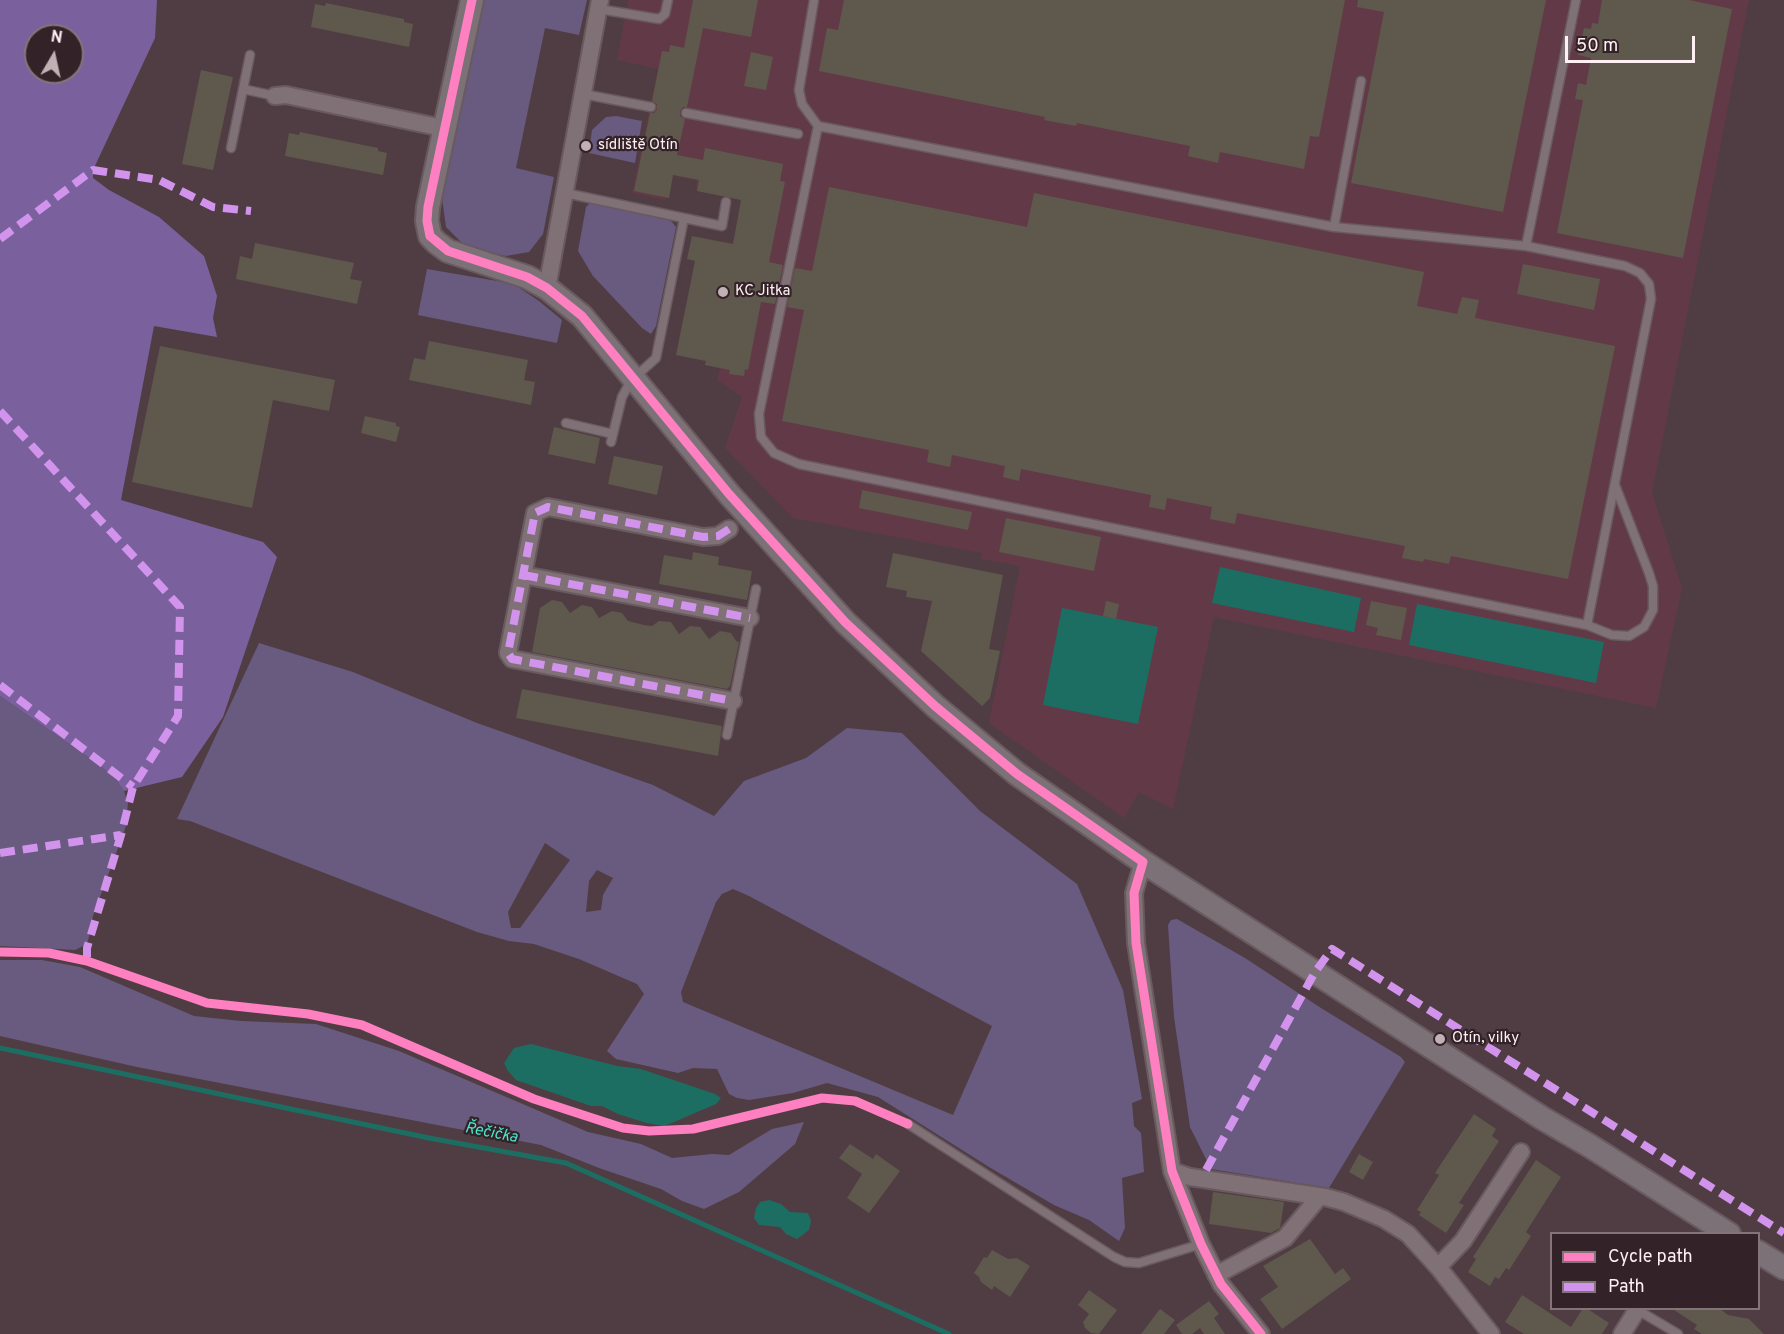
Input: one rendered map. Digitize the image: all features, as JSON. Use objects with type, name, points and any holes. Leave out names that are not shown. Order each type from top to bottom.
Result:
[{"type":"street","points":[[472,0],[439,126],[428,207],[427,221],[430,236],[448,250],[510,270],[547,288],[582,316],[748,515],[845,622],[935,706],[1017,774],[1143,862],[1542,1118],[1727,1232]]},
{"type":"street","points":[[547,288],[599,4]]},
{"type":"street","points":[[275,96],[286,95],[439,126]]},
{"type":"street","points":[[729,529],[718,536],[703,537],[548,507],[535,513],[508,653],[512,660],[733,701]]},
{"type":"street","points":[[523,576],[750,618]]},
{"type":"street","points":[[1143,862],[1134,893],[1136,943],[1172,1171],[1216,1275],[1261,1334]]},
{"type":"street","points":[[1438,1267],[1463,1241],[1521,1152]]},
{"type":"street","points":[[1172,1171],[1190,1177],[1344,1202],[1384,1219],[1408,1234],[1438,1267],[1491,1334]]},
{"type":"street","points":[[1216,1275],[1285,1238],[1319,1197]]},
{"type":"street","points":[[1760,1253],[1784,1268]]},
{"type":"street","points":[[1622,1334],[1635,1310]]},
{"type":"lane","points":[[599,4],[659,19],[664,14],[668,0]]},
{"type":"lane","points":[[814,0],[799,90],[802,104],[818,126],[1334,227],[1526,246],[1625,266],[1640,273],[1649,284],[1651,299],[1587,625]]},
{"type":"lane","points":[[1526,246],[1576,0]]},
{"type":"lane","points":[[231,147],[250,55]]},
{"type":"lane","points":[[1334,227],[1361,81]]},
{"type":"lane","points":[[243,89],[275,96]]},
{"type":"lane","points":[[583,94],[651,107]]},
{"type":"lane","points":[[686,113],[798,134]]},
{"type":"lane","points":[[818,126],[759,414],[761,437],[774,453],[799,464],[1587,625],[1612,634],[1629,636],[1644,627],[1653,609],[1653,586],[1614,485]]},
{"type":"lane","points":[[565,193],[722,226],[726,202]]},
{"type":"lane","points":[[566,423],[612,438],[622,397],[627,388],[656,358],[684,218]]},
{"type":"lane","points":[[729,529],[748,515]]},
{"type":"lane","points":[[727,735],[756,589]]},
{"type":"lane","points":[[908,1125],[1125,1262],[1139,1263],[1201,1244]]},
{"type":"lane","points":[[1638,1310],[1678,1334]]},
{"type":"shaded area","points":[[0,0],[157,0],[155,38],[93,170],[93,178],[109,190],[159,217],[204,256],[217,296],[213,318],[217,337],[154,326],[121,500],[263,542],[277,557],[223,717],[182,777],[124,791],[115,778],[0,696]]},
{"type":"shaded area","points":[[483,0],[587,0],[579,35],[545,28],[516,168],[554,177],[543,234],[529,252],[506,256],[465,246],[446,227],[442,198]]},
{"type":"shaded area","points":[[628,0],[1749,0],[1652,493],[1682,588],[1656,708],[1214,617],[1173,809],[1139,792],[1124,818],[989,723],[1020,566],[981,559],[982,553],[793,518],[725,448],[742,397],[717,380],[778,207],[696,189],[697,180],[672,175],[666,200],[632,193],[658,69],[617,60]]},
{"type":"shaded area","points":[[616,116],[642,121],[635,163],[589,153],[592,130],[606,117]]},
{"type":"shaded area","points":[[590,203],[666,218],[676,227],[656,326],[651,334],[642,328],[593,276],[578,251],[586,207]]},
{"type":"shaded area","points":[[427,269],[509,283],[518,287],[562,320],[557,343],[418,315]]},
{"type":"shaded area","points":[[1220,567],[1361,598],[1354,632],[1212,603]]},
{"type":"shaded area","points":[[1417,604],[1604,642],[1596,683],[1409,645]]},
{"type":"shaded area","points":[[1062,608],[1158,627],[1138,724],[1043,705]]},
{"type":"shaded area","points":[[259,643],[353,672],[477,723],[653,785],[714,816],[744,781],[806,758],[847,728],[902,733],[980,811],[1077,884],[1123,990],[1142,1099],[1132,1103],[1134,1126],[1141,1133],[1144,1172],[1122,1178],[1125,1228],[1119,1241],[1089,1220],[1054,1205],[989,1167],[878,1097],[827,1083],[793,1093],[749,1100],[729,1094],[717,1069],[693,1068],[678,1073],[616,1059],[607,1051],[644,994],[637,984],[579,959],[534,944],[509,941],[477,932],[190,821],[177,819]],"holes":[[[545,843],[570,860],[520,928],[511,928],[508,912]],[[597,870],[613,878],[603,895],[601,910],[586,912],[589,881]],[[733,889],[749,896],[992,1026],[953,1115],[683,1002],[681,992],[716,902],[722,894]]]},
{"type":"shaded area","points":[[0,696],[115,778],[124,791],[128,803],[126,826],[93,916],[88,941],[75,950],[0,946]]},
{"type":"shaded area","points":[[1177,919],[1245,958],[1401,1057],[1405,1062],[1329,1188],[1211,1169],[1190,1127],[1174,1017],[1168,925],[1171,920]]},
{"type":"shaded area","points":[[0,960],[42,960],[80,967],[194,1016],[241,1021],[316,1024],[399,1051],[588,1132],[641,1144],[672,1158],[712,1154],[729,1155],[772,1129],[804,1122],[795,1144],[739,1192],[704,1209],[682,1201],[661,1189],[541,1145],[137,1067],[0,1036]]},
{"type":"shaded area","points":[[531,1044],[617,1066],[641,1069],[721,1098],[716,1104],[664,1126],[647,1123],[618,1114],[602,1106],[591,1106],[516,1080],[504,1063],[514,1048]]},
{"type":"shaded area","points":[[769,1200],[781,1204],[790,1212],[808,1213],[811,1221],[809,1230],[797,1239],[786,1234],[780,1227],[759,1225],[754,1218],[756,1208],[760,1202]]},
{"type":"building","points":[[693,0],[758,0],[751,37],[703,28],[687,107],[683,107],[680,111],[680,116],[685,119],[677,155],[703,160],[705,148],[783,164],[780,181],[785,182],[769,262],[783,265],[775,304],[761,302],[748,370],[745,369],[744,376],[729,374],[730,370],[705,365],[706,361],[676,355],[695,261],[687,259],[692,236],[733,244],[741,200],[697,191],[699,180],[673,175],[669,198],[634,191],[650,113],[654,113],[657,109],[657,104],[652,101],[662,51],[669,52],[670,45],[684,48]]},
{"type":"building","points":[[844,0],[1345,0],[1319,137],[1310,136],[1304,169],[1220,152],[1218,163],[1188,156],[1190,146],[1077,123],[1076,126],[1044,120],[1045,117],[819,71],[827,28],[838,30]]},
{"type":"building","points":[[1358,0],[1546,0],[1503,212],[1351,183],[1384,12],[1357,7]]},
{"type":"building","points":[[1602,0],[1689,0],[1732,9],[1683,258],[1557,233],[1583,100],[1575,99],[1578,83],[1586,85],[1591,58],[1578,55],[1584,28],[1591,29],[1592,23],[1598,24]]},
{"type":"building","points":[[326,3],[404,19],[404,22],[413,24],[409,47],[311,27],[315,4],[325,6]]},
{"type":"building","points":[[751,52],[773,57],[766,90],[744,86]]},
{"type":"building","points":[[201,70],[233,77],[213,170],[182,164]]},
{"type":"building","points":[[300,132],[378,148],[378,151],[387,153],[383,175],[285,156],[289,133],[299,135]]},
{"type":"building","points":[[829,187],[1027,227],[1034,193],[1424,272],[1417,306],[1457,314],[1462,297],[1479,300],[1475,318],[1615,346],[1568,579],[1451,556],[1449,564],[1402,558],[1405,546],[1237,513],[1235,524],[1210,519],[1212,507],[1167,498],[1165,510],[1149,507],[1151,495],[1021,469],[1019,481],[1003,477],[1005,466],[952,455],[950,467],[927,462],[929,450],[782,421],[804,310],[787,307],[795,268],[812,271]]},
{"type":"building","points":[[255,243],[354,263],[350,279],[362,281],[357,304],[236,279],[240,256],[252,259]]},
{"type":"building","points":[[1523,264],[1600,279],[1594,310],[1517,294]]},
{"type":"building","points":[[429,341],[528,360],[524,380],[535,382],[531,405],[409,380],[414,358],[425,360]]},
{"type":"building","points":[[160,346],[335,380],[329,411],[273,400],[252,508],[132,482]]},
{"type":"building","points":[[365,416],[396,423],[396,426],[400,427],[396,442],[361,433]]},
{"type":"building","points":[[554,427],[600,438],[595,464],[548,454]]},
{"type":"building","points":[[614,456],[663,466],[657,495],[608,484]]},
{"type":"building","points":[[862,490],[972,512],[968,530],[859,508]]},
{"type":"building","points":[[1006,518],[1101,537],[1094,571],[999,552]]},
{"type":"building","points":[[693,552],[719,557],[718,565],[752,571],[747,600],[659,584],[664,555],[692,560]]},
{"type":"building","points":[[893,553],[1003,575],[989,649],[1000,651],[990,698],[982,706],[921,651],[932,601],[906,597],[907,591],[886,587]]},
{"type":"building","points":[[552,600],[562,602],[570,613],[582,605],[592,607],[599,618],[612,611],[622,613],[628,621],[644,625],[652,626],[659,621],[671,622],[679,634],[690,626],[700,627],[709,639],[720,631],[731,633],[739,642],[730,686],[727,689],[532,652],[540,608]]},
{"type":"building","points":[[1106,601],[1119,604],[1116,619],[1103,616]]},
{"type":"building","points":[[1371,601],[1407,608],[1401,640],[1376,635],[1378,628],[1366,625]]},
{"type":"building","points":[[522,689],[722,726],[718,756],[516,718]]},
{"type":"building","points":[[1474,1114],[1496,1129],[1492,1136],[1499,1141],[1459,1203],[1464,1205],[1446,1233],[1419,1215],[1421,1212],[1417,1210],[1439,1175],[1435,1173]]},
{"type":"building","points":[[850,1144],[873,1159],[876,1154],[900,1171],[869,1213],[847,1198],[862,1174],[839,1158]]},
{"type":"building","points":[[1359,1154],[1373,1162],[1363,1180],[1349,1172]]},
{"type":"building","points":[[1536,1160],[1561,1177],[1526,1232],[1531,1236],[1509,1270],[1506,1268],[1499,1279],[1495,1277],[1490,1286],[1468,1272],[1476,1259],[1473,1257]]},
{"type":"building","points":[[1213,1192],[1284,1202],[1280,1228],[1271,1233],[1209,1224]]},
{"type":"building","points":[[1310,1239],[1335,1274],[1343,1268],[1351,1279],[1282,1329],[1260,1299],[1278,1287],[1263,1266]]},
{"type":"building","points":[[992,1250],[1008,1259],[1017,1258],[1030,1266],[1010,1297],[994,1286],[992,1290],[974,1273],[984,1257],[987,1258]]},
{"type":"building","points":[[1089,1290],[1117,1310],[1099,1334],[1091,1333],[1085,1328],[1083,1322],[1089,1314],[1078,1305]]},
{"type":"building","points":[[1522,1295],[1571,1327],[1582,1310],[1589,1310],[1609,1323],[1602,1334],[1524,1334],[1505,1322]]},
{"type":"building","points":[[1209,1301],[1219,1314],[1214,1318],[1225,1334],[1204,1334],[1200,1328],[1192,1334],[1182,1334],[1176,1325]]},
{"type":"building","points":[[1160,1309],[1175,1320],[1164,1334],[1141,1334]]},
{"type":"building","points":[[1674,1310],[1722,1310],[1728,1315],[1749,1319],[1764,1334],[1702,1334],[1694,1329],[1697,1325]]},
{"type":"waterway","name":"Řečička","points":[[0,1048],[429,1138],[566,1163],[949,1334]]},
{"type":"marked path","points":[[0,239],[93,170],[159,180],[213,207],[251,211]]},
{"type":"marked path","points":[[0,411],[180,607],[178,716],[133,787],[87,948],[87,961]]},
{"type":"marked path","points":[[729,529],[718,536],[703,537],[548,507],[535,513],[508,653],[512,659],[733,701]]},
{"type":"marked path","points":[[523,575],[750,618]]},
{"type":"marked path","points":[[0,685],[133,787]]},
{"type":"marked path","points":[[0,853],[121,835]]},
{"type":"marked path","points":[[1206,1170],[1315,972],[1332,949],[1784,1233]]},
{"type":"cycle path","points":[[472,0],[428,207],[427,221],[430,236],[448,251],[527,277],[547,288],[582,316],[729,494],[845,622],[935,706],[1017,774],[1143,862],[1134,893],[1136,943],[1172,1171],[1201,1244],[1221,1284],[1261,1334]]},
{"type":"cycle path","points":[[0,952],[49,953],[87,961],[207,1003],[308,1014],[362,1025],[534,1099],[623,1128],[649,1131],[693,1129],[822,1098],[855,1101],[908,1124]]},
{"type":"place","name":"sídliště Otín","points":[[586,146]]},
{"type":"place","name":"KC Jitka","points":[[723,292]]},
{"type":"place","name":"Otín, vilky","points":[[1440,1039]]}]
